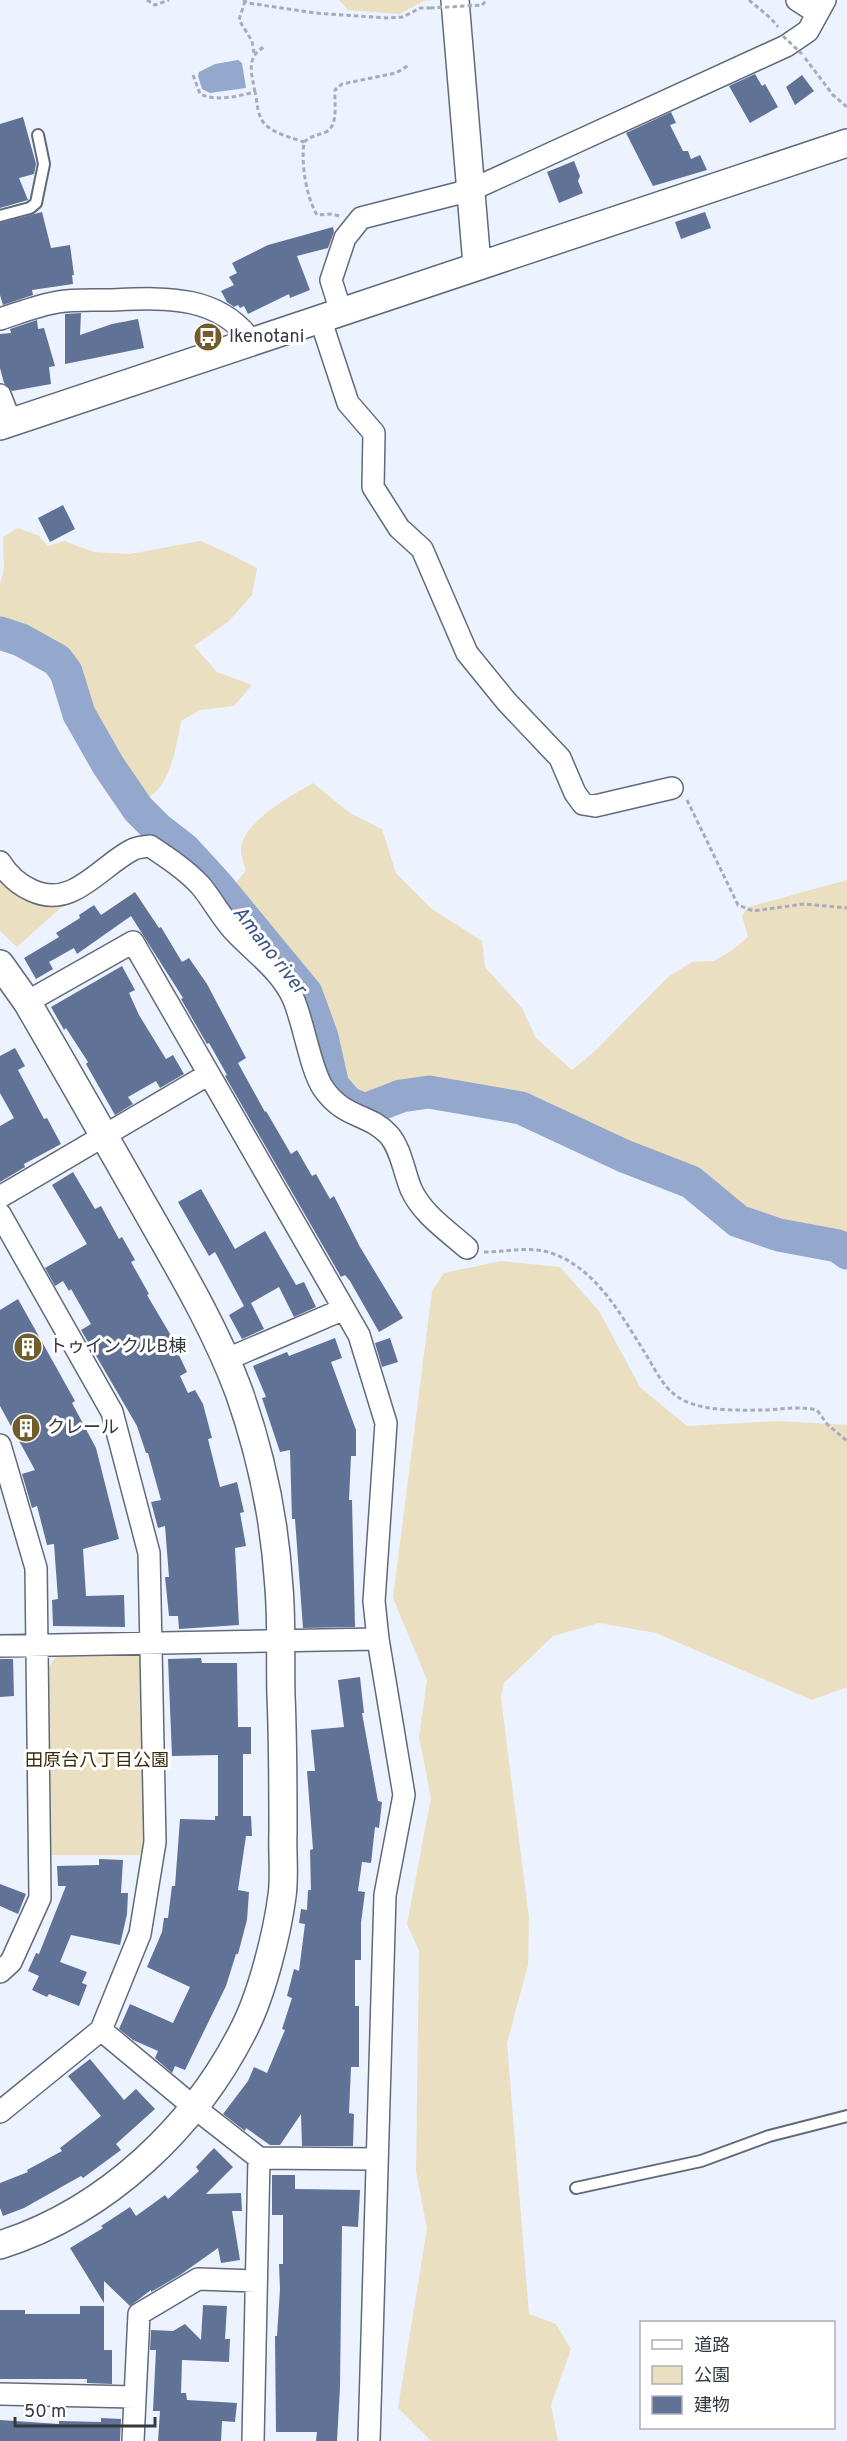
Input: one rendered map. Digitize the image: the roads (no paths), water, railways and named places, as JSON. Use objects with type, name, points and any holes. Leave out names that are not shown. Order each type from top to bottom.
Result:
[{"type":"street","points":[[455,0],[477,265]]},
{"type":"street","points":[[672,788],[595,806],[583,804],[575,793],[560,758],[506,701],[467,653],[422,549],[399,528],[373,487],[374,433],[348,404],[330,315],[331,280],[345,238],[361,218],[471,190],[786,46],[808,31],[821,6],[797,0]]},
{"type":"street","points":[[0,394],[5,424],[847,143]]},
{"type":"street","points":[[0,319],[58,302],[163,298],[187,300],[222,315],[241,327],[252,342]]},
{"type":"street","points":[[0,862],[20,885],[39,894],[55,896],[68,894],[134,848],[150,846],[172,861],[200,885],[235,932],[260,955],[292,995],[321,1086],[346,1112],[375,1124],[390,1136],[401,1158],[412,1191],[423,1209],[467,1248]]},
{"type":"street","points":[[27,1002],[133,942],[359,1335],[386,1423],[374,1601],[378,1639],[404,1795],[385,1895],[369,2441]]},
{"type":"street","points":[[0,964],[27,1002],[179,1268],[239,1393],[254,1442],[269,1508],[279,1588],[283,1762],[282,1894],[270,1955],[247,2024],[227,2060],[195,2108],[156,2150],[120,2182],[76,2211],[38,2230],[0,2245]]},
{"type":"street","points":[[0,1197],[209,1074]]},
{"type":"street","points":[[0,1214],[112,1412],[150,1553],[155,1842],[140,1934],[101,2030],[0,2112]]},
{"type":"street","points":[[225,1360],[344,1309]]},
{"type":"street","points":[[0,1445],[36,1568],[40,1898],[11,1962],[0,1972]]},
{"type":"street","points":[[0,1646],[378,1639]]},
{"type":"street","points":[[101,2030],[259,2158],[376,2159]]},
{"type":"street","points":[[253,2441],[259,2158]]},
{"type":"street","points":[[133,2441],[139,2314],[198,2279],[256,2281]]},
{"type":"street","points":[[0,2394],[134,2397]]},
{"type":"lane","points":[[0,216],[30,208],[36,203],[44,164],[38,135]]},
{"type":"lane","points":[[576,2188],[701,2161],[770,2136],[847,2116]]},
{"type":"water","points":[[238,60],[242,63],[246,88],[210,93],[202,89],[199,72],[215,64]]},
{"type":"waterway","name":"Amano river","points":[[0,633],[21,640],[57,660],[66,672],[79,714],[108,765],[138,809],[157,828],[184,849],[217,885],[306,993],[322,1037],[333,1086],[348,1103],[365,1110],[401,1096],[429,1092],[521,1108],[624,1156],[691,1182],[738,1221],[779,1235],[838,1246],[847,1253]]},
{"type":"place","name":"Ikenotani","points":[[208,337]]},
{"type":"place","name":"トゥインクルB棟","points":[[28,1347]]},
{"type":"place","name":"クレール","points":[[26,1428]]},
{"type":"park label","name":"田原台八丁目公園","points":[[97,1761]]}]
